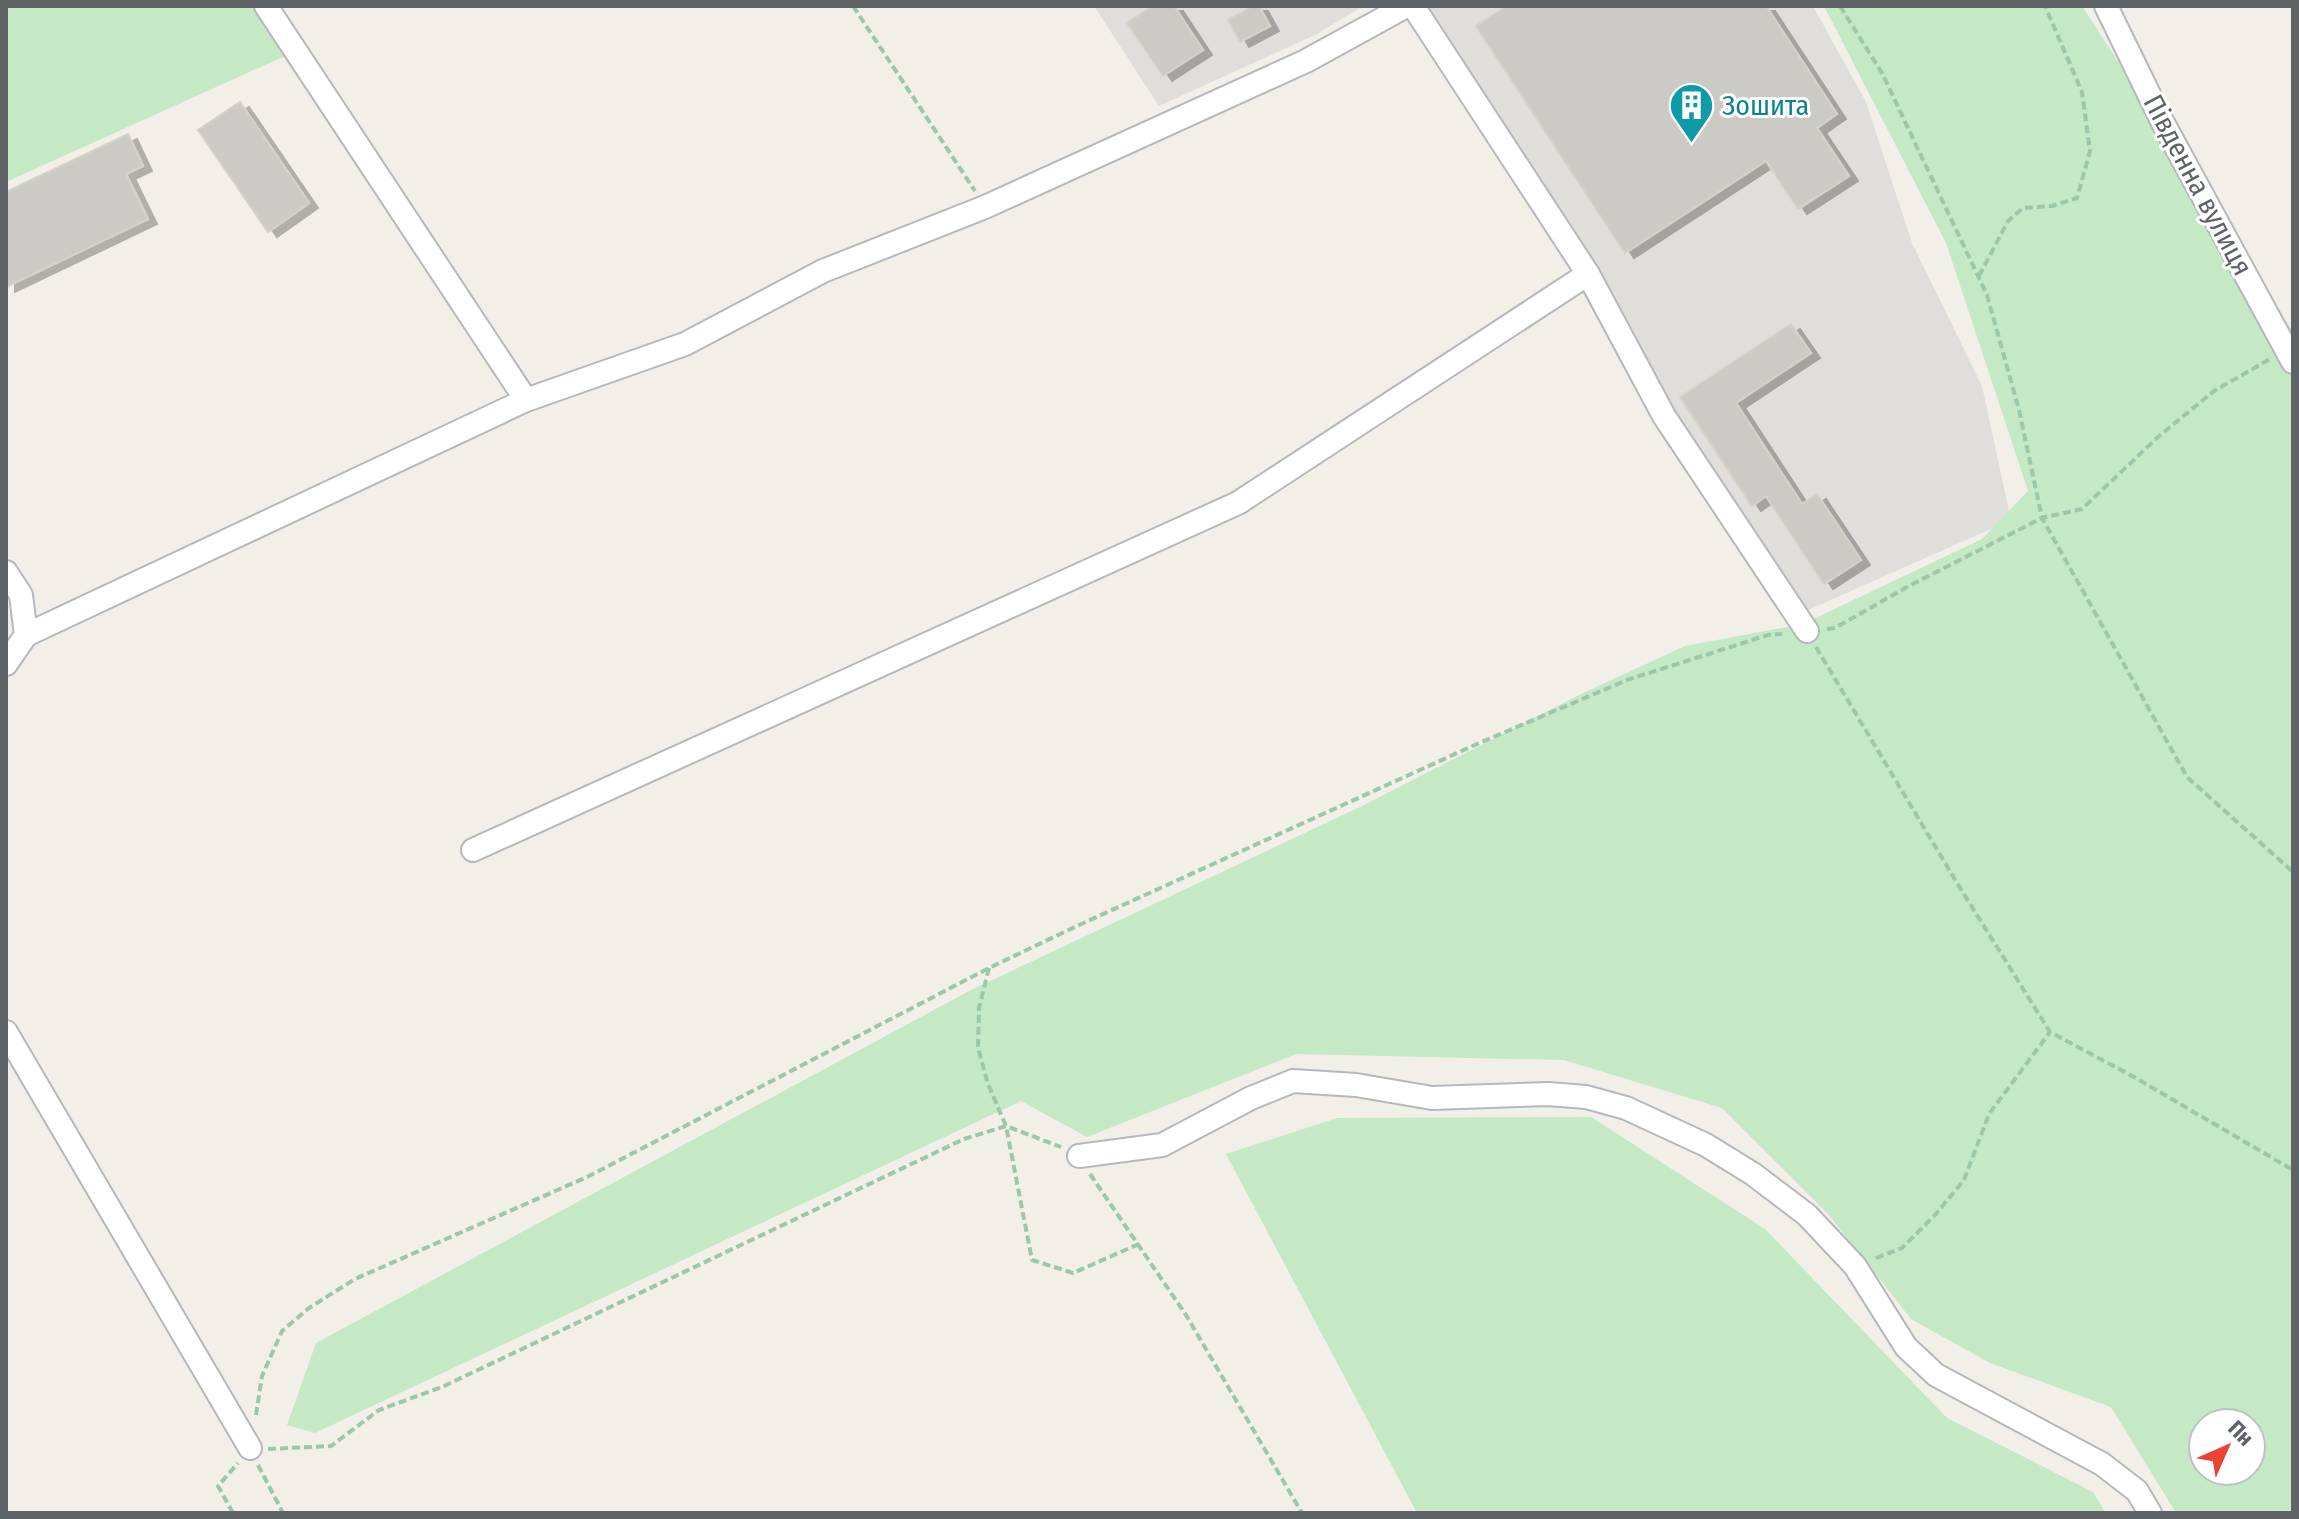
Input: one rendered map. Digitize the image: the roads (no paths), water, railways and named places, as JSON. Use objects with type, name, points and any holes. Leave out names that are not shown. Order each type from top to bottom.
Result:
[{"type":"street","points":[[266,6],[526,400]]},
{"type":"street","points":[[6,664],[26,635],[526,400],[685,344],[823,271],[985,207],[1306,61],[1406,6]]},
{"type":"street","points":[[1413,6],[1588,274],[1664,416],[1807,631]]},
{"type":"street","name":"Південна вулиця","points":[[2106,6],[2162,121],[2289,356]]},
{"type":"street","points":[[473,850],[1238,503],[1588,274]]},
{"type":"street","points":[[6,572],[21,595],[26,635]]},
{"type":"street","points":[[6,1032],[250,1448]]},
{"type":"street","points":[[1079,1156],[1162,1145],[1251,1098],[1293,1081],[1356,1085],[1432,1098],[1548,1094],[1586,1097],[1626,1108],[1718,1152],[1807,1215],[1855,1266],[1906,1347],[1936,1375],[2102,1464],[2137,1491],[2150,1513]]},
{"type":"place","name":"Зошита","points":[[1691,144]]}]
